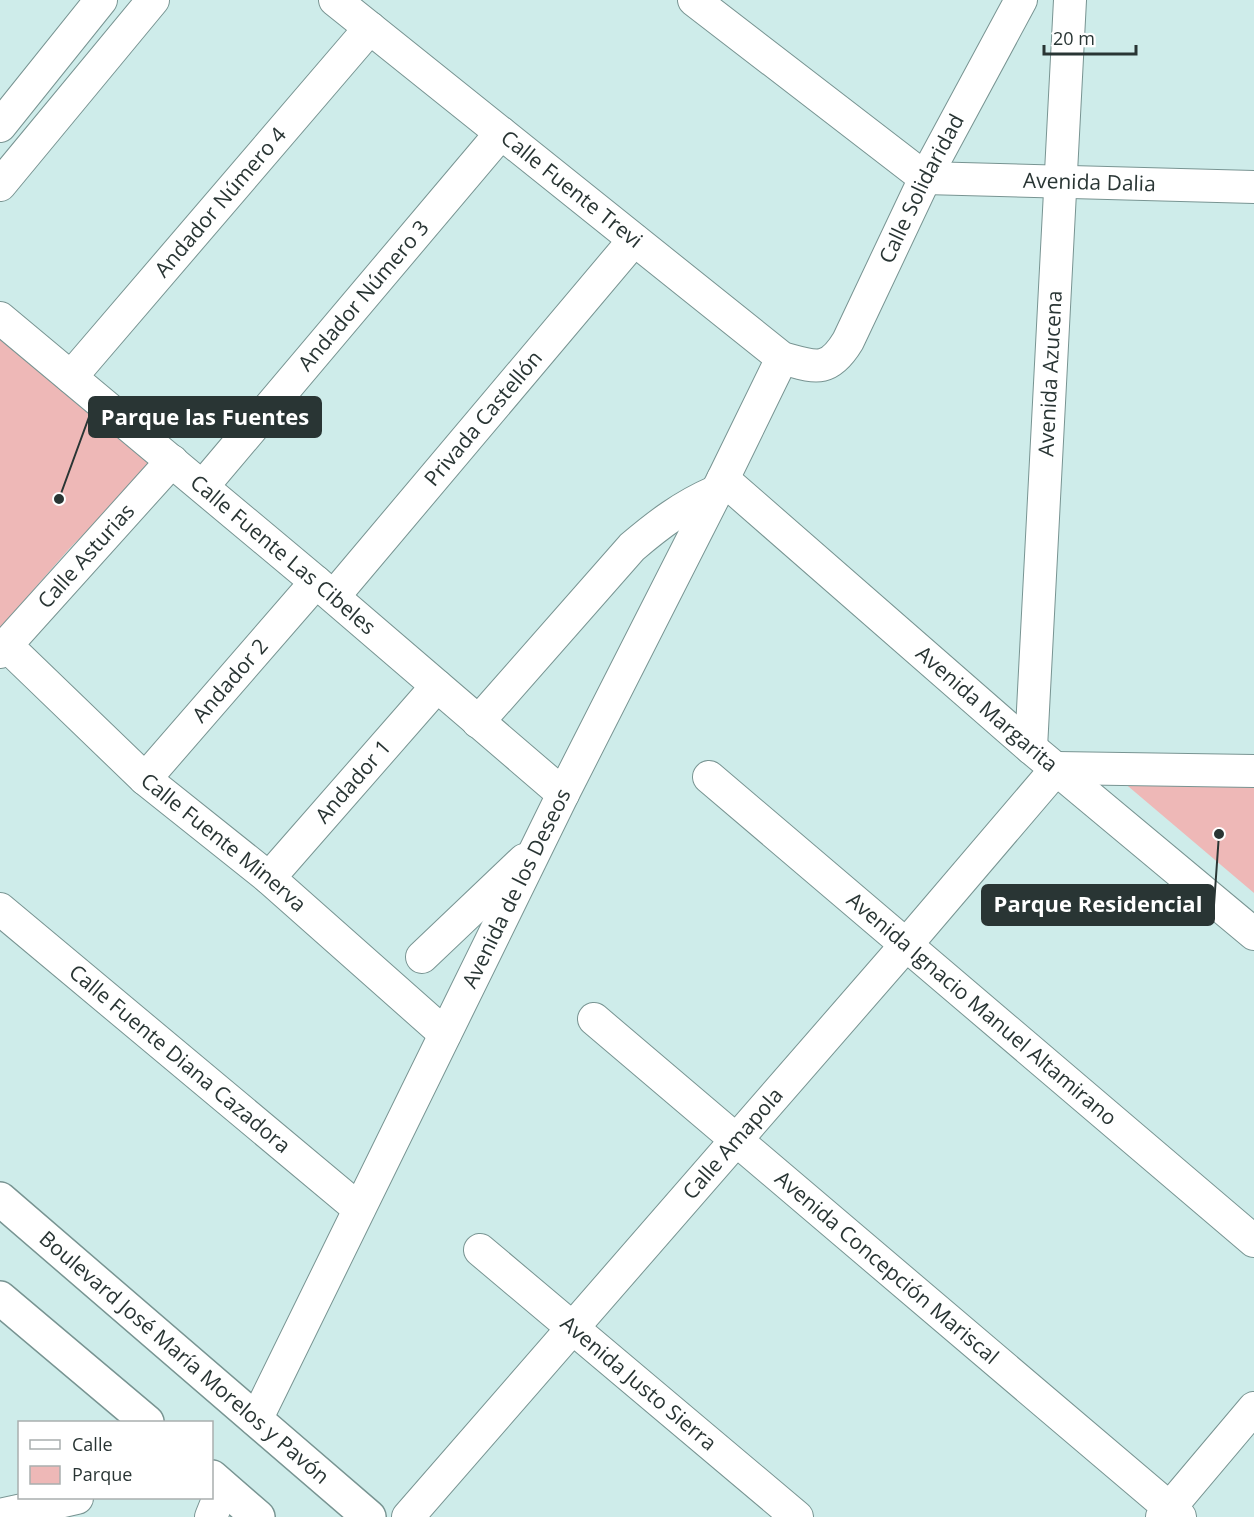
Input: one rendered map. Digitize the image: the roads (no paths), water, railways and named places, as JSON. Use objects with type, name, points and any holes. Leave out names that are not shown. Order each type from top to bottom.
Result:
[{"type":"main road","name":"Boulevard José María Morelos y Pavón","points":[[0,1199],[369,1517]]},
{"type":"main road","points":[[0,1298],[146,1421]]},
{"type":"main road","points":[[217,1482],[258,1517]]},
{"type":"street","points":[[0,126],[102,0]]},
{"type":"street","points":[[0,185],[153,0]]},
{"type":"street","name":"Calle Fuente Trevi","points":[[334,0],[782,358],[815,365]]},
{"type":"street","points":[[694,0],[925,178]]},
{"type":"street","name":"Calle Solidaridad","points":[[815,365],[829,364],[839,355],[848,341],[925,178],[1021,0]]},
{"type":"street","name":"Avenida Azucena","points":[[1031,748],[1070,0]]},
{"type":"street","name":"Andador Número 4","points":[[71,377],[370,28]]},
{"type":"street","name":"Andador Número 3","points":[[202,486],[501,133]]},
{"type":"street","name":"Avenida Dalia","points":[[925,178],[1254,187]]},
{"type":"street","name":"Privada Castellón","points":[[325,589],[634,240]]},
{"type":"street","name":"Calle Fuente Las Cibeles","points":[[0,318],[325,589],[563,794]]},
{"type":"street","name":"Avenida de los Deseos","points":[[256,1420],[563,794],[782,358]]},
{"type":"street","name":"Calle Asturias","points":[[3,648],[172,461]]},
{"type":"street","points":[[478,722],[632,547],[659,524],[719,486]]},
{"type":"street","name":"Avenida Margarita","points":[[719,486],[1254,934]]},
{"type":"street","name":"Andador 2","points":[[145,779],[325,589]]},
{"type":"street","name":"Calle Fuente Minerva","points":[[3,648],[145,779],[269,878],[445,1034]]},
{"type":"street","name":"Andador 1","points":[[269,878],[437,686]]},
{"type":"street","points":[[1058,768],[1254,771]]},
{"type":"street","name":"Calle Amapola","points":[[408,1517],[1058,768]]},
{"type":"street","name":"Avenida Ignacio Manuel Altamirano","points":[[709,777],[1254,1241]]},
{"type":"street","points":[[422,957],[539,845]]},
{"type":"street","name":"Calle Fuente Diana Cazadora","points":[[0,909],[359,1209]]},
{"type":"street","name":"Avenida Concepción Mariscal","points":[[594,1019],[1171,1514]]},
{"type":"street","name":"Avenida Justo Sierra","points":[[480,1250],[797,1517]]},
{"type":"street","points":[[1171,1514],[1254,1408]]},
{"type":"street","points":[[210,1517],[217,1482]]},
{"type":"street","points":[[0,1515],[68,1499]]},
{"type":"place","name":"Parque las Fuentes","points":[[59,499]]},
{"type":"place","name":"Parque Residencial","points":[[1219,834]]}]
